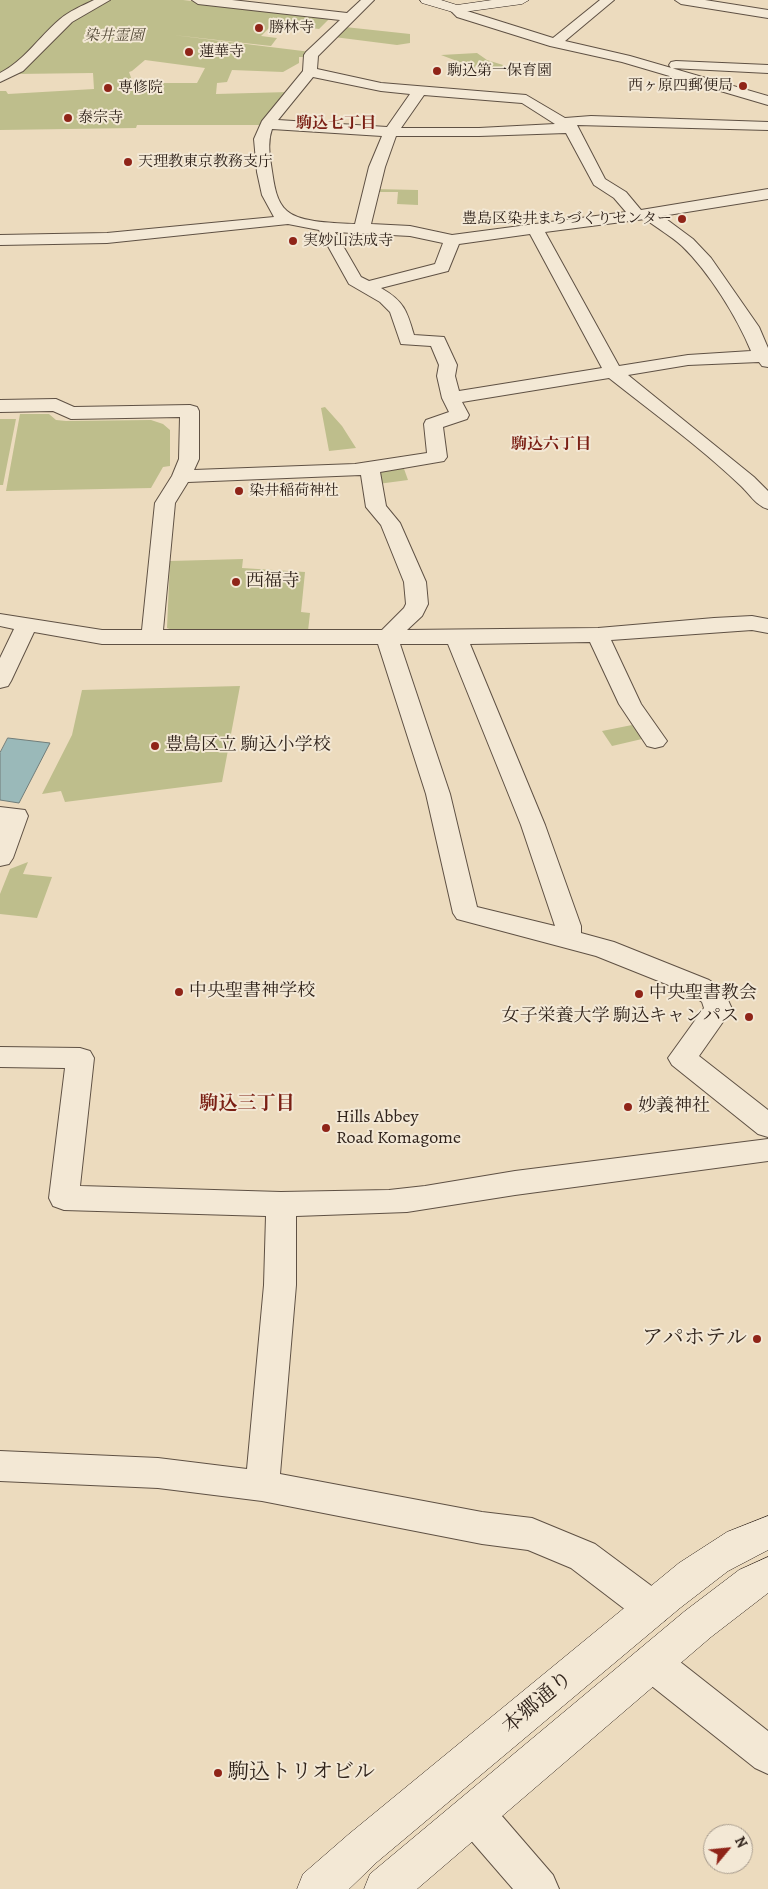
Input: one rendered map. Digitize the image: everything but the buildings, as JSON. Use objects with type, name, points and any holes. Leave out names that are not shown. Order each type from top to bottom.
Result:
[{"type":"main road","points":[[427,0],[456,9],[522,0]]},
{"type":"main road","name":"本郷通り","points":[[318,1889],[363,1848],[717,1556],[744,1540],[768,1533]]},
{"type":"main road","points":[[386,1889],[652,1663],[752,1582],[768,1574]]},
{"type":"street","points":[[0,78],[13,73],[64,22],[76,13],[104,0]]},
{"type":"street","points":[[198,0],[350,17]]},
{"type":"street","points":[[288,219],[277,211],[270,197],[261,139],[268,124],[310,72],[311,55],[368,0]]},
{"type":"street","points":[[555,43],[608,0]]},
{"type":"street","points":[[681,0],[768,14]]},
{"type":"street","points":[[456,9],[462,14],[555,43],[643,64],[768,101]]},
{"type":"street","points":[[643,64],[768,70]]},
{"type":"street","points":[[310,72],[381,87],[523,98],[568,125],[599,182],[620,195],[643,214],[687,242],[705,262],[750,327],[766,358],[688,360],[451,398]]},
{"type":"street","points":[[362,229],[372,179],[380,153],[391,132],[419,91]]},
{"type":"street","points":[[268,124],[391,132],[479,132],[568,125],[591,120],[768,126]]},
{"type":"street","points":[[0,240],[107,238],[288,219],[327,227],[410,231],[452,240],[643,214],[768,194]]},
{"type":"street","points":[[182,476],[355,470],[437,458],[432,424],[460,415],[451,398],[446,376],[448,365],[438,341],[407,340],[398,310],[386,298],[355,280],[327,232],[327,227]]},
{"type":"street","points":[[535,228],[613,372],[748,481],[768,503]]},
{"type":"street","points":[[366,288],[442,267],[452,240]]},
{"type":"street","points":[[0,406],[56,405],[71,413],[190,411],[189,459],[182,476],[165,503],[152,636]]},
{"type":"street","points":[[370,468],[376,507],[390,523],[415,582],[417,604],[414,611],[387,638]]},
{"type":"street","points":[[748,481],[768,476]]},
{"type":"street","points":[[0,620],[102,637],[387,638],[598,635],[714,625],[752,624],[768,626]]},
{"type":"street","points":[[0,681],[27,626]]},
{"type":"street","points":[[598,635],[630,704],[655,742]]},
{"type":"street","points":[[456,637],[534,825],[568,926],[568,938]]},
{"type":"street","points":[[387,638],[438,794],[466,913],[568,938],[652,967],[700,987],[713,996],[718,1009],[682,1058],[768,1126]]},
{"type":"street","points":[[0,815],[16,816],[0,858]]},
{"type":"street","points":[[0,1057],[80,1058],[64,1198],[281,1204],[390,1202],[426,1198],[520,1181],[546,1180],[768,1150]]},
{"type":"street","points":[[262,1486],[277,1328],[281,1204]]},
{"type":"street","points":[[0,1466],[158,1473],[262,1486],[477,1527],[532,1534],[584,1556],[652,1608]]},
{"type":"street","points":[[652,1663],[768,1755]]},
{"type":"street","points":[[475,1815],[539,1889]]},
{"type":"green space","name":"染井霊園","points":[[0,0],[101,0],[71,14],[11,71],[0,75]]},
{"type":"green space","points":[[108,0],[183,0],[331,17],[319,29],[274,23],[261,36],[277,38],[271,46],[173,35],[311,52],[307,57],[299,57],[299,63],[283,72],[232,70],[227,82],[217,83],[216,94],[289,92],[261,125],[137,125],[136,128],[0,130],[0,91],[6,91],[8,94],[94,89],[93,73],[15,74],[67,22]],"holes":[[[145,60],[205,68],[197,83],[133,83],[129,72]]]},
{"type":"green space","points":[[345,27],[410,34],[410,43],[397,45],[334,37]]},
{"type":"green space","points":[[477,53],[487,60],[503,65],[500,69],[478,69],[441,55]]},
{"type":"green space","points":[[374,189],[418,190],[418,205],[397,204],[398,192],[374,192]]},
{"type":"green space","points":[[325,407],[342,426],[356,448],[329,451],[321,408]]},
{"type":"green space","points":[[20,414],[49,414],[56,420],[66,421],[151,420],[163,424],[170,430],[170,466],[163,467],[151,488],[6,491]]},
{"type":"green space","points":[[0,419],[16,419],[3,485],[0,485]]},
{"type":"green space","points":[[403,466],[408,480],[378,484],[379,469]]},
{"type":"green space","points":[[243,559],[242,568],[305,572],[301,612],[310,613],[308,631],[172,630],[167,628],[170,561]]},
{"type":"green space","points":[[240,686],[222,782],[65,802],[61,791],[42,794],[72,735],[82,690]]},
{"type":"green space","points":[[632,725],[642,739],[612,746],[602,731]]},
{"type":"green space","points":[[28,862],[23,874],[52,877],[37,918],[0,914],[0,894],[10,869]]},
{"type":"water","points":[[8,738],[50,743],[19,803],[0,800],[0,753]]},
{"type":"place","name":"勝林寺","points":[[259,28]]},
{"type":"place","name":"蓮華寺","points":[[189,52]]},
{"type":"place","name":"駒込第一保育園","points":[[437,71]]},
{"type":"place","name":"西ヶ原四郵便局","points":[[743,86]]},
{"type":"place","name":"専修院","points":[[108,88]]},
{"type":"place","name":"泰宗寺","points":[[68,118]]},
{"type":"place","name":"天理教東京教務支庁","points":[[128,162]]},
{"type":"place","name":"豊島区染井まちづくりセンター","points":[[682,219]]},
{"type":"place","name":"実妙山法成寺","points":[[293,241]]},
{"type":"place","name":"染井稲荷神社","points":[[239,491]]},
{"type":"place","name":"西福寺","points":[[236,582]]},
{"type":"place","name":"豊島区立 駒込小学校","points":[[155,746]]},
{"type":"place","name":"中央聖書神学校","points":[[179,992]]},
{"type":"place","name":"中央聖書教会","points":[[639,994]]},
{"type":"place","name":"女子栄養大学 駒込キャンパス","points":[[749,1017]]},
{"type":"place","name":"妙義神社","points":[[628,1107]]},
{"type":"place","name":"Hills Abbey Road Komagome","points":[[326,1128]]},
{"type":"place","name":"アパホテル","points":[[757,1339]]},
{"type":"place","name":"駒込トリオビル","points":[[218,1773]]},
{"type":"district","name":"駒込七丁目","points":[[336,124]]},
{"type":"district","name":"駒込六丁目","points":[[551,445]]},
{"type":"district","name":"駒込三丁目","points":[[247,1104]]}]
